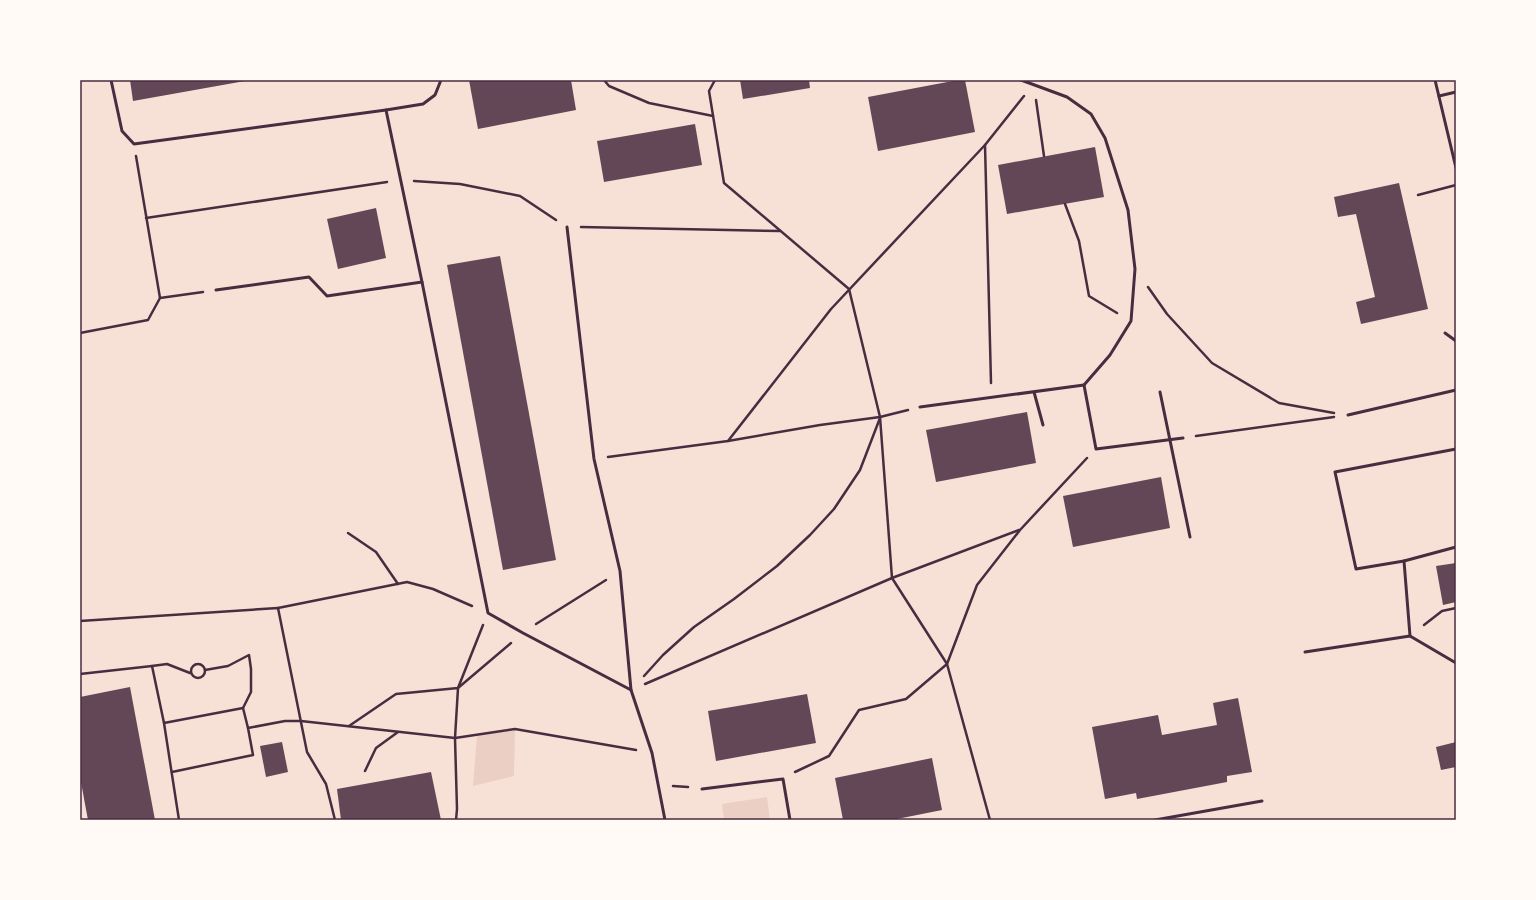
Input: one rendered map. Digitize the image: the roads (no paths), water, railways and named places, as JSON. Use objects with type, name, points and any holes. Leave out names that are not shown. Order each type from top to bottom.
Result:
[{"type":"lane","points":[[111,80],[122,131],[134,144],[423,104],[435,95],[441,80]]},
{"type":"lane","points":[[920,407],[1084,385],[1110,355],[1131,321],[1135,269],[1128,210],[1105,138],[1091,114],[1066,97],[1033,83],[1021,80]]},
{"type":"lane","points":[[1435,80],[1456,168]]},
{"type":"lane","points":[[1439,96],[1456,92]]},
{"type":"lane","points":[[386,110],[488,612],[522,633],[631,690]]},
{"type":"lane","points":[[567,227],[594,459],[620,571],[631,690],[652,753],[665,820]]},
{"type":"lane","points":[[216,290],[309,277],[327,296],[422,282]]},
{"type":"lane","points":[[1445,333],[1456,341]]},
{"type":"lane","points":[[1084,385],[1096,449],[1183,438]]},
{"type":"lane","points":[[1348,415],[1456,390]]},
{"type":"lane","points":[[1034,392],[1043,424]]},
{"type":"lane","points":[[1160,392],[1190,537]]},
{"type":"lane","points":[[1456,449],[1335,472],[1356,569],[1404,561],[1456,547]]},
{"type":"lane","points":[[1404,561],[1410,636]]},
{"type":"lane","points":[[1305,652],[1410,636],[1456,663]]},
{"type":"lane","points":[[702,789],[782,779],[790,820]]},
{"type":"lane","points":[[1154,820],[1262,801]]}]
